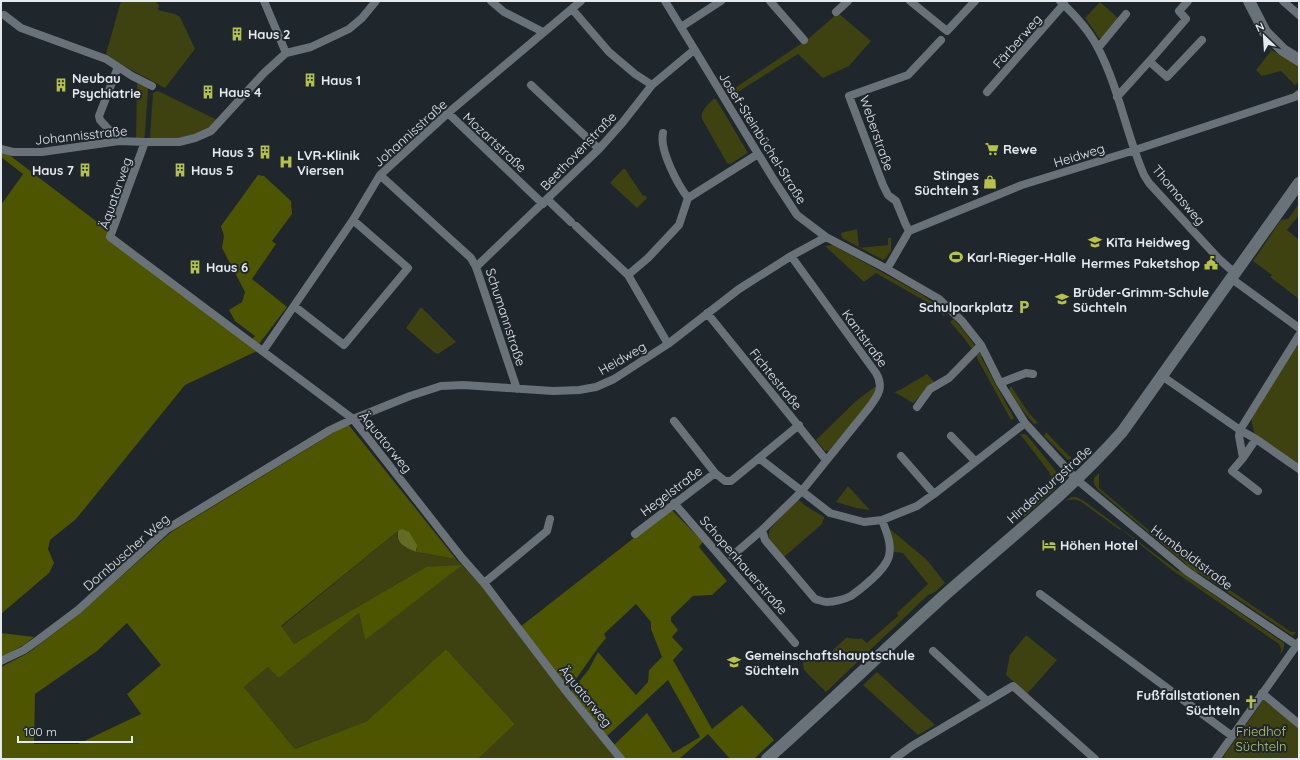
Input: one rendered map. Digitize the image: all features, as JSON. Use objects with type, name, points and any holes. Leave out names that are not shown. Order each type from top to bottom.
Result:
[{"type":"main road","points":[[1249,1],[1265,32],[1283,50],[1299,60]]},
{"type":"main road","name":"Hindenburgstraße","points":[[767,759],[914,623],[1093,464],[1122,432],[1299,184]]},
{"type":"street","points":[[264,1],[286,52],[311,47],[349,29],[362,18],[376,1]]},
{"type":"street","points":[[491,1],[504,12],[543,32]]},
{"type":"street","name":"Johannisstraße","points":[[263,351],[353,220],[380,175],[448,114],[581,1]]},
{"type":"street","name":"Josef-Steinbüchel-Straße","points":[[665,1],[797,215],[826,237],[887,269],[939,299],[962,321],[981,345],[1000,383],[1025,423],[1076,479]]},
{"type":"street","points":[[681,27],[721,1]]},
{"type":"street","points":[[770,1],[804,40]]},
{"type":"street","points":[[836,12],[848,1]]},
{"type":"street","points":[[910,1],[947,32],[974,1]]},
{"type":"street","points":[[1117,97],[1150,62],[1154,55],[1186,19],[1179,11],[1188,1]]},
{"type":"street","points":[[1283,1],[1299,16]]},
{"type":"street","name":"Thomasweg","points":[[1062,3],[1082,23],[1098,48],[1117,97],[1142,171],[1150,183],[1218,258],[1229,268],[1234,276],[1299,328]]},
{"type":"street","name":"Färberweg","points":[[987,92],[1062,3]]},
{"type":"street","points":[[572,9],[609,52],[635,74],[652,85]]},
{"type":"street","points":[[1098,48],[1126,14]]},
{"type":"street","points":[[4,15],[22,28],[106,59],[132,76],[152,86]]},
{"type":"street","name":"Weberstraße","points":[[909,231],[896,201],[888,195],[883,185],[849,96],[908,75],[941,40]]},
{"type":"street","points":[[1150,62],[1167,77],[1202,40]]},
{"type":"street","name":"Beethovenstraße","points":[[476,267],[546,202],[599,149],[623,122],[652,85],[694,50]]},
{"type":"street","name":"Johannisstraße","points":[[1,149],[12,152],[42,152],[119,141],[179,142],[195,138],[211,131],[264,73],[286,52]]},
{"type":"street","points":[[118,67],[99,116],[100,120],[119,141]]},
{"type":"street","points":[[532,85],[599,149]]},
{"type":"street","name":"Heidweg","points":[[909,231],[1022,185],[1294,98],[1299,94]]},
{"type":"street","name":"Mozartstraße","points":[[448,114],[546,202],[574,224],[628,275],[668,344]]},
{"type":"street","points":[[663,133],[661,140],[664,152],[680,187],[688,198]]},
{"type":"street","name":"Äquatorweg","points":[[145,142],[110,237],[353,419],[462,558],[484,583],[566,692],[622,759]]},
{"type":"street","points":[[628,275],[648,258],[679,225],[688,198],[758,154]]},
{"type":"street","name":"Schumannstraße","points":[[380,175],[471,258],[476,267],[516,389]]},
{"type":"street","points":[[294,306],[344,345],[408,268],[353,220]]},
{"type":"street","points":[[887,269],[909,231]]},
{"type":"street","name":"Heidweg","points":[[353,419],[410,396],[441,386],[463,385],[553,391],[579,390],[596,387],[614,379],[668,344],[739,289],[791,256],[826,237]]},
{"type":"street","name":"Kantstraße","points":[[732,556],[762,530],[801,492],[875,400],[881,387],[880,380],[791,256]]},
{"type":"street","name":"Fichtestraße","points":[[708,313],[826,460]]},
{"type":"street","points":[[1243,458],[1239,436],[1240,430],[1299,335]]},
{"type":"street","points":[[917,407],[930,389],[949,378],[981,345]]},
{"type":"street","points":[[1000,383],[1026,373],[1033,374]]},
{"type":"street","points":[[1162,376],[1299,469]]},
{"type":"street","name":"Dornbuscher Weg","points":[[1,662],[34,643],[78,610],[168,529],[330,430],[353,419]]},
{"type":"street","points":[[674,421],[715,473]]},
{"type":"street","points":[[759,458],[830,513],[864,522],[882,520],[917,506],[1025,423]]},
{"type":"street","name":"Hegelstraße","points":[[635,534],[715,473],[726,481],[730,481],[799,425]]},
{"type":"street","points":[[951,436],[975,461]]},
{"type":"street","points":[[1256,439],[1232,471],[1258,491]]},
{"type":"street","points":[[901,456],[934,494]]},
{"type":"street","name":"Humboldtstraße","points":[[1076,479],[1188,572],[1298,645]]},
{"type":"street","name":"Schopenhauerstraße","points":[[674,503],[795,643]]},
{"type":"street","points":[[484,583],[547,531],[550,519]]},
{"type":"street","points":[[762,530],[765,540],[815,599],[827,602],[850,596],[884,567],[889,557],[890,545],[882,520]]},
{"type":"street","points":[[1040,594],[1232,736]]},
{"type":"street","points":[[1216,759],[1298,645]]},
{"type":"street","points":[[933,651],[987,701]]},
{"type":"street","points":[[894,759],[912,746],[1013,686],[1095,759]]},
{"type":"street","points":[[1262,693],[1299,724]]},
{"type":"green space","points":[[121,1],[155,1],[159,5],[158,10],[175,14],[180,17],[195,49],[165,88],[115,61],[106,54]]},
{"type":"green space","points":[[1100,2],[1118,18],[1103,39],[1099,38],[1085,18]]},
{"type":"green space","points":[[838,13],[871,41],[849,66],[823,78],[798,54],[733,95],[735,88],[808,39]]},
{"type":"green space","points":[[1266,47],[1299,66],[1299,82],[1294,86],[1294,84],[1281,71],[1262,76],[1256,70],[1271,51]]},
{"type":"green space","points":[[137,83],[147,87],[148,90],[144,138],[136,138]]},
{"type":"green space","points":[[158,91],[217,120],[217,123],[200,134],[177,139],[152,139],[150,137],[153,93]]},
{"type":"green space","points":[[713,99],[716,99],[748,153],[730,164],[727,163],[702,119],[703,111]]},
{"type":"green space","points":[[623,169],[625,169],[643,196],[645,195],[647,198],[637,208],[610,183]]},
{"type":"green space","points":[[1299,204],[1299,215],[1287,230],[1299,240],[1299,299],[1270,277],[1272,275],[1253,261],[1281,220],[1288,219]]},
{"type":"green space","points":[[857,229],[859,247],[842,238],[841,233]]},
{"type":"green space","points":[[888,238],[891,238],[891,251],[883,260],[860,248],[888,245]]},
{"type":"green space","points":[[833,245],[921,294],[946,312],[944,316],[925,301],[876,273],[864,282],[825,246]]},
{"type":"green space","points":[[421,307],[456,342],[438,354],[406,328]]},
{"type":"green space","points":[[953,319],[963,329],[975,346],[975,349],[972,349],[950,322]]},
{"type":"green space","points":[[1299,341],[1299,465],[1254,433],[1251,417]]},
{"type":"green space","points":[[981,352],[983,356],[981,357],[1014,418],[1011,420],[977,358],[977,354]]},
{"type":"green space","points":[[927,374],[936,384],[929,388],[913,403],[891,390],[895,392],[900,390]]},
{"type":"green space","points":[[876,386],[877,387],[874,394],[863,411],[829,451],[825,451],[816,440],[856,401]]},
{"type":"green space","points":[[1011,386],[1028,412],[1038,423],[1034,424],[1020,407],[1009,390]]},
{"type":"green space","points":[[331,431],[334,432],[170,533],[182,523]]},
{"type":"green space","points":[[1046,432],[1072,458],[1068,460],[1044,436]]},
{"type":"green space","points":[[1020,434],[1027,435],[1058,474],[1055,489],[1024,517],[1022,515],[1051,476]]},
{"type":"green space","points":[[1099,473],[1099,488],[1164,543],[1291,632],[1296,632],[1293,636],[1199,573],[1193,572],[1189,569],[1186,564],[1098,490],[1094,484],[1094,478]]},
{"type":"green space","points":[[848,486],[870,510],[856,508],[836,502]]},
{"type":"green space","points":[[1071,497],[1076,497],[1084,501],[1178,571],[1187,573],[1192,580],[1284,643],[1284,648],[1280,655],[1281,649],[1279,644],[1172,570],[1121,529],[1120,530],[1080,501],[1068,500],[1064,502]]},
{"type":"green space","points":[[798,499],[806,506],[824,517],[822,524],[784,557],[770,541],[769,533],[770,529]]},
{"type":"green space","points":[[890,529],[927,560],[945,583],[935,592],[928,595],[826,692],[804,670],[802,656],[808,651],[819,663],[847,637],[861,638],[867,643],[898,616],[897,613],[928,584],[903,553],[894,552]]},
{"type":"green space","points":[[398,531],[397,536],[405,547],[416,552],[456,559],[482,586],[619,759],[478,759],[515,724],[446,649],[367,721],[295,749],[244,687],[268,667],[280,677],[359,613],[365,640],[426,567],[294,644],[281,627]]},
{"type":"green space","points":[[1026,635],[1057,660],[1027,694],[1006,675],[1010,655]]},
{"type":"green space","points":[[877,672],[935,725],[918,735],[863,685]]},
{"type":"green space","name":"Friedhof Süchteln","points":[[1264,699],[1299,728],[1299,759],[1222,759]]},
{"type":"shaded area","points":[[1,153],[8,154],[109,231],[257,351],[185,385],[76,519],[50,540],[48,549],[54,563],[49,573],[1,614],[1,205],[23,174],[1,157]]},
{"type":"shaded area","points":[[258,175],[264,176],[291,201],[292,214],[272,241],[276,244],[252,279],[287,307],[259,344],[252,339],[255,336],[235,321],[229,310],[242,302],[245,292],[222,248],[224,236],[221,226]]},
{"type":"shaded area","points":[[348,424],[456,559],[416,552],[417,548],[398,531],[281,626],[294,644],[426,567],[462,565],[365,640],[359,613],[279,678],[268,667],[244,687],[295,749],[367,721],[446,649],[515,724],[478,759],[1,759],[1,667],[28,653],[78,615],[170,533]],"holes":[[[127,623],[161,665],[127,694],[141,714],[78,744],[34,744],[35,694],[97,651]]]},
{"type":"shaded area","points":[[671,509],[703,542],[699,547],[727,581],[712,595],[693,596],[671,617],[671,621],[678,630],[672,637],[683,649],[673,660],[712,729],[742,705],[774,740],[754,759],[730,759],[708,734],[679,759],[623,759],[613,746],[647,713],[673,753],[700,737],[668,680],[606,737],[570,693],[589,669],[598,652],[636,695],[648,682],[649,670],[662,657],[651,629],[651,622],[636,604],[604,634],[606,638],[567,690],[520,627]]},
{"type":"shaded area","points":[[402,529],[409,532],[417,545],[416,552],[405,547],[398,539],[398,531]]},
{"type":"shaded area","points":[[1,633],[34,637],[24,645],[1,657]]},
{"type":"place","name":"Haus 2","points":[[237,34]]},
{"type":"place","name":"Haus 1","points":[[310,80]]},
{"type":"place","name":"Neubau Psychiatrie","points":[[61,85]]},
{"type":"place","name":"Haus 4","points":[[208,92]]},
{"type":"place","name":"Rewe","points":[[992,149]]},
{"type":"place","name":"Haus 3","points":[[265,152]]},
{"type":"place","name":"LVR-Klinik Viersen","points":[[286,162]]},
{"type":"place","name":"Haus 7","points":[[85,170]]},
{"type":"place","name":"Haus 5","points":[[180,170]]},
{"type":"place","name":"Stinges Süchteln 3","points":[[990,182]]},
{"type":"place","name":"KiTa Heidweg","points":[[1095,242]]},
{"type":"place","name":"Karl-Rieger-Halle","points":[[956,257]]},
{"type":"place","name":"Hermes Paketshop","points":[[1211,263]]},
{"type":"place","name":"Haus 6","points":[[195,267]]},
{"type":"place","name":"Brüder-Grimm-Schule Süchteln","points":[[1062,299]]},
{"type":"place","name":"Schulparkplatz","points":[[1024,307]]},
{"type":"place","name":"Höhen Hotel","points":[[1049,545]]},
{"type":"place","name":"Gemeinschaftshauptschule Süchteln","points":[[734,662]]},
{"type":"place","name":"Fußfallstationen Süchteln","points":[[1251,702]]}]
